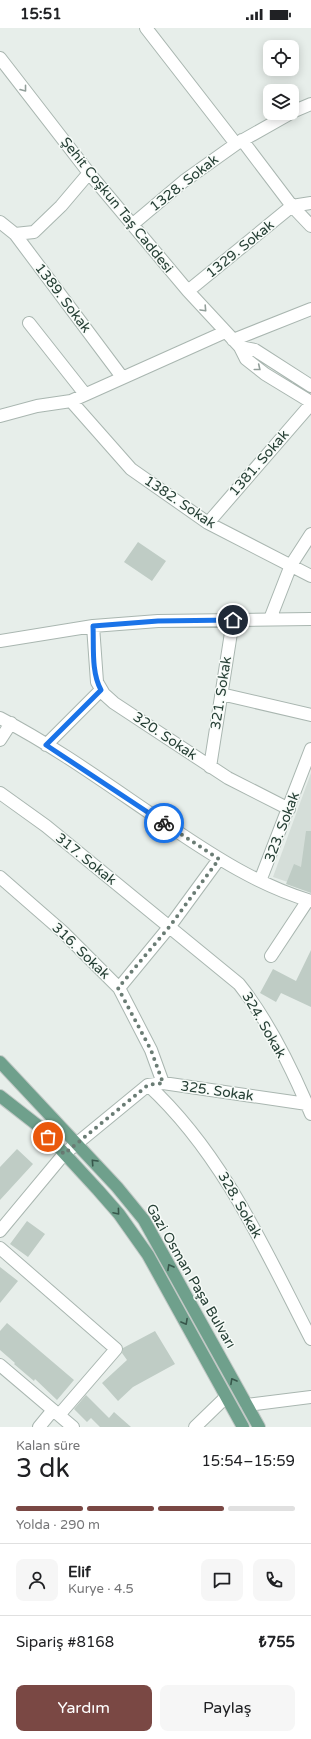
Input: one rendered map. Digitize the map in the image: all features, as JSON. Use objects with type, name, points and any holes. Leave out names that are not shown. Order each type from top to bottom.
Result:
[{"type":"main road","name":"Gazi Osman Paşa Bulvarı","points":[[0,1062],[127,1198],[144,1220],[259,1427]]},
{"type":"main road","name":"Gazi Osman Paşa Bulvarı","points":[[0,1096],[41,1128],[120,1214],[140,1242],[243,1427]]},
{"type":"street","points":[[146,28],[292,206],[311,226]]},
{"type":"street","name":"Şehit Coşkun Taş Caddesi","points":[[2,65],[188,292],[232,339],[246,359],[265,374],[311,403]]},
{"type":"street","name":"1328. Sokak","points":[[299,110],[311,104]]},
{"type":"street","name":"1328. Sokak","points":[[133,224],[184,181],[239,142],[279,120]]},
{"type":"street","points":[[15,234],[34,232],[61,206],[90,174]]},
{"type":"street","points":[[292,206],[311,203]]},
{"type":"street","name":"1329. Sokak","points":[[188,292],[292,206]]},
{"type":"street","name":"1389. Sokak","points":[[0,222],[15,234],[122,377]]},
{"type":"street","points":[[0,416],[37,406],[71,401],[122,377],[232,339],[311,309]]},
{"type":"street","points":[[29,323],[85,394]]},
{"type":"street","points":[[232,339],[255,350],[311,386]]},
{"type":"street","name":"1382. Sokak","points":[[71,401],[131,469],[208,523],[311,576]]},
{"type":"street","name":"1381. Sokak","points":[[208,523],[311,403]]},
{"type":"street","points":[[270,619],[291,566],[311,534]]},
{"type":"street","points":[[0,641],[93,626],[158,621],[311,619]]},
{"type":"street","name":"321. Sokak","points":[[210,767],[233,620]]},
{"type":"street","name":"320. Sokak","points":[[93,626],[95,671],[97,682],[101,690],[114,703],[228,778],[289,809]]},
{"type":"street","points":[[46,745],[101,690]]},
{"type":"street","points":[[221,694],[311,714]]},
{"type":"street","points":[[0,740],[5,721],[46,745],[219,859],[260,881],[310,901],[271,956]]},
{"type":"street","name":"323. Sokak","points":[[260,881],[311,750]]},
{"type":"street","name":"317. Sokak","points":[[0,793],[46,826],[170,926]]},
{"type":"street","points":[[118,988],[170,926],[219,859]]},
{"type":"street","name":"316. Sokak","points":[[0,877],[63,932],[118,988],[151,1050],[163,1083]]},
{"type":"street","name":"324. Sokak","points":[[170,926],[226,972],[239,984],[254,1002],[299,1086],[309,1109]]},
{"type":"street","name":"325. Sokak","points":[[148,1085],[163,1083],[309,1109]]},
{"type":"street","points":[[0,1231],[64,1154],[148,1085]]},
{"type":"street","name":"328. Sokak","points":[[148,1085],[180,1117],[212,1157],[257,1234],[311,1339]]},
{"type":"street","points":[[0,1248],[116,1349],[56,1412],[39,1427]]},
{"type":"street","points":[[0,1365],[73,1427]]},
{"type":"street","points":[[195,1427],[226,1397]]},
{"type":"street","points":[[247,1405],[311,1397]]},
{"type":"shaded area","points":[[311,773],[311,890],[273,877]]},
{"type":"building","points":[[138,542],[166,561],[152,581],[124,562]]},
{"type":"building","points":[[306,831],[311,831],[311,893],[286,884],[294,864],[301,867]]},
{"type":"building","points":[[311,950],[311,1007],[281,993],[276,1002],[260,993],[273,969],[296,981]]},
{"type":"building","points":[[17,1149],[33,1164],[0,1200],[0,1167]]},
{"type":"building","points":[[27,1221],[45,1234],[28,1257],[10,1244]]},
{"type":"building","points":[[0,1267],[18,1281],[0,1303]]},
{"type":"building","points":[[7,1323],[74,1380],[57,1400],[35,1379],[34,1381],[14,1364],[15,1363],[0,1350],[0,1331]]},
{"type":"building","points":[[155,1331],[175,1364],[133,1387],[118,1401],[102,1383],[127,1360],[122,1353],[123,1348]]},
{"type":"building","points":[[86,1395],[109,1418],[114,1412],[131,1427],[100,1427],[91,1418],[87,1422],[74,1409]]},
{"type":"way so far","points":[[48,1137],[64,1154],[148,1085],[163,1083],[151,1050],[118,988],[170,926],[219,859],[164,823]]},
{"type":"route","points":[[164,823],[59,752],[46,745],[101,690],[97,682],[95,671],[93,626],[158,621],[233,620]]}]
